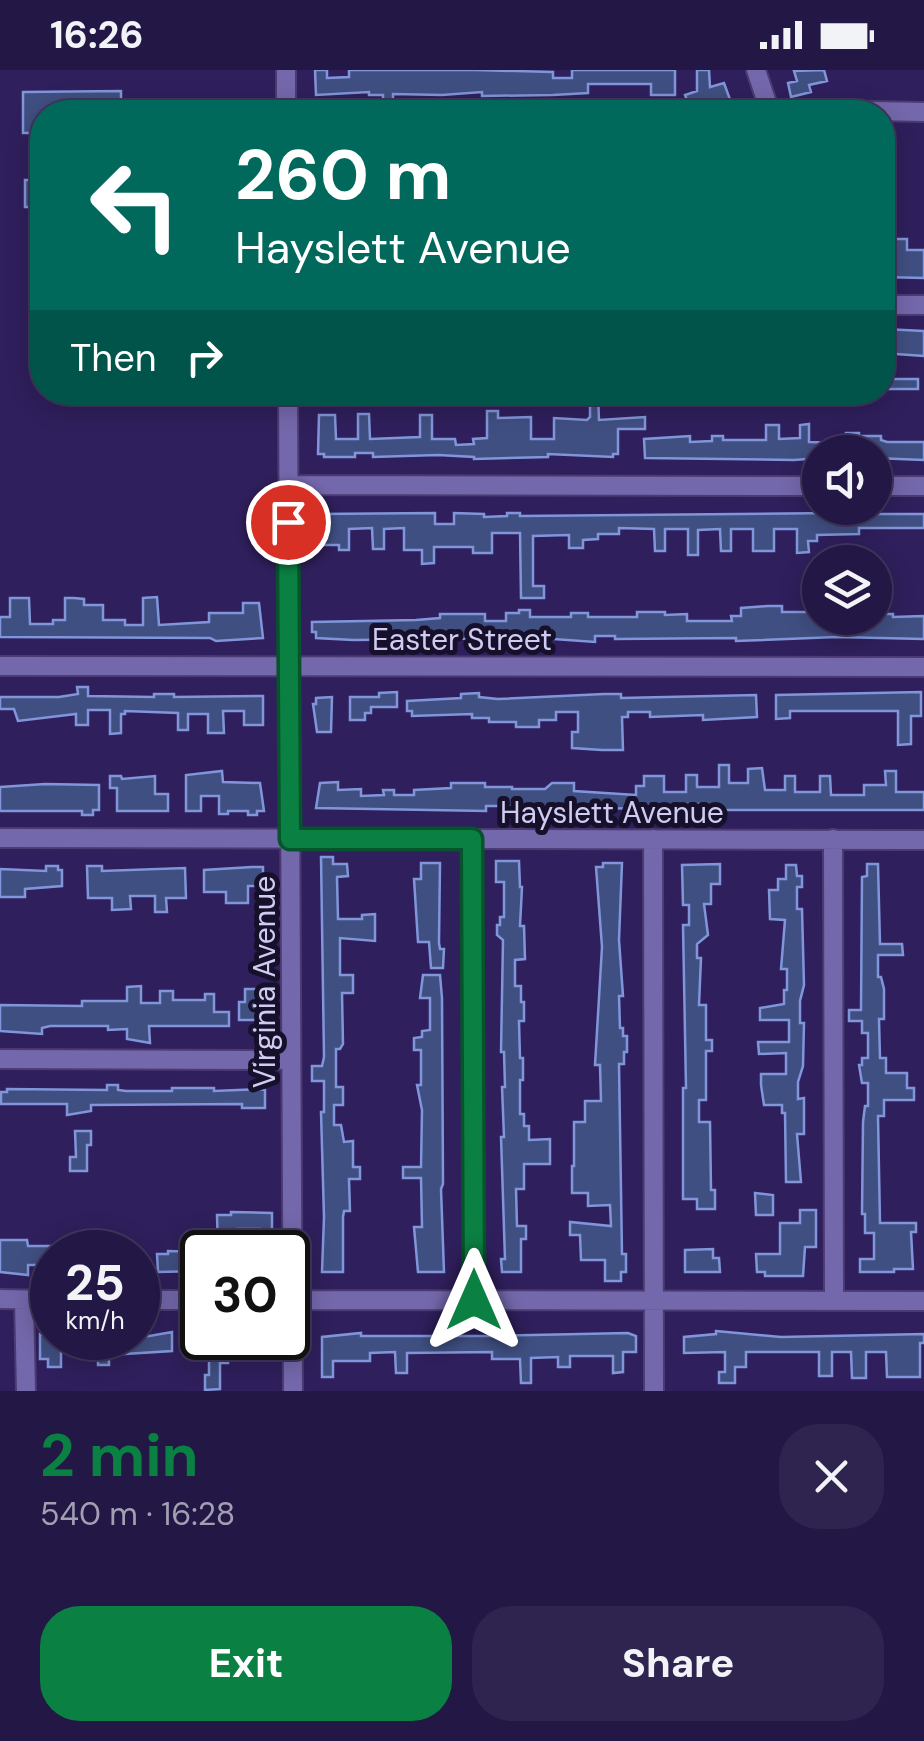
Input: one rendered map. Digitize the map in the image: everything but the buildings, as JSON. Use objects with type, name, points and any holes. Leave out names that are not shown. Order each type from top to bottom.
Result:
[{"type":"street","points":[[286,70],[286,100]]},
{"type":"street","points":[[756,70],[766,100]]},
{"type":"street","points":[[895,111],[924,112]]},
{"type":"street","points":[[895,304],[924,304]]},
{"type":"street","name":"Virginia Avenue","points":[[288,405],[291,1230]]},
{"type":"street","points":[[288,486],[802,486]]},
{"type":"street","points":[[892,486],[924,486]]},
{"type":"street","name":"Easter Street","points":[[0,666],[924,667]]},
{"type":"street","name":"Hayslett Avenue","points":[[0,838],[924,840]]},
{"type":"street","points":[[472,839],[474,1300]]},
{"type":"street","points":[[652,839],[654,1391]]},
{"type":"street","points":[[833,840],[834,1301]]},
{"type":"street","points":[[0,1059],[292,1060]]},
{"type":"street","points":[[0,1300],[30,1300]]},
{"type":"street","points":[[24,1300],[26,1391]]},
{"type":"street","points":[[310,1300],[924,1302]]},
{"type":"street","name":"Virginia Avenue","points":[[293,1360],[294,1391]]},
{"type":"route","points":[[288,522],[290,839],[472,839],[474,1300]]}]
